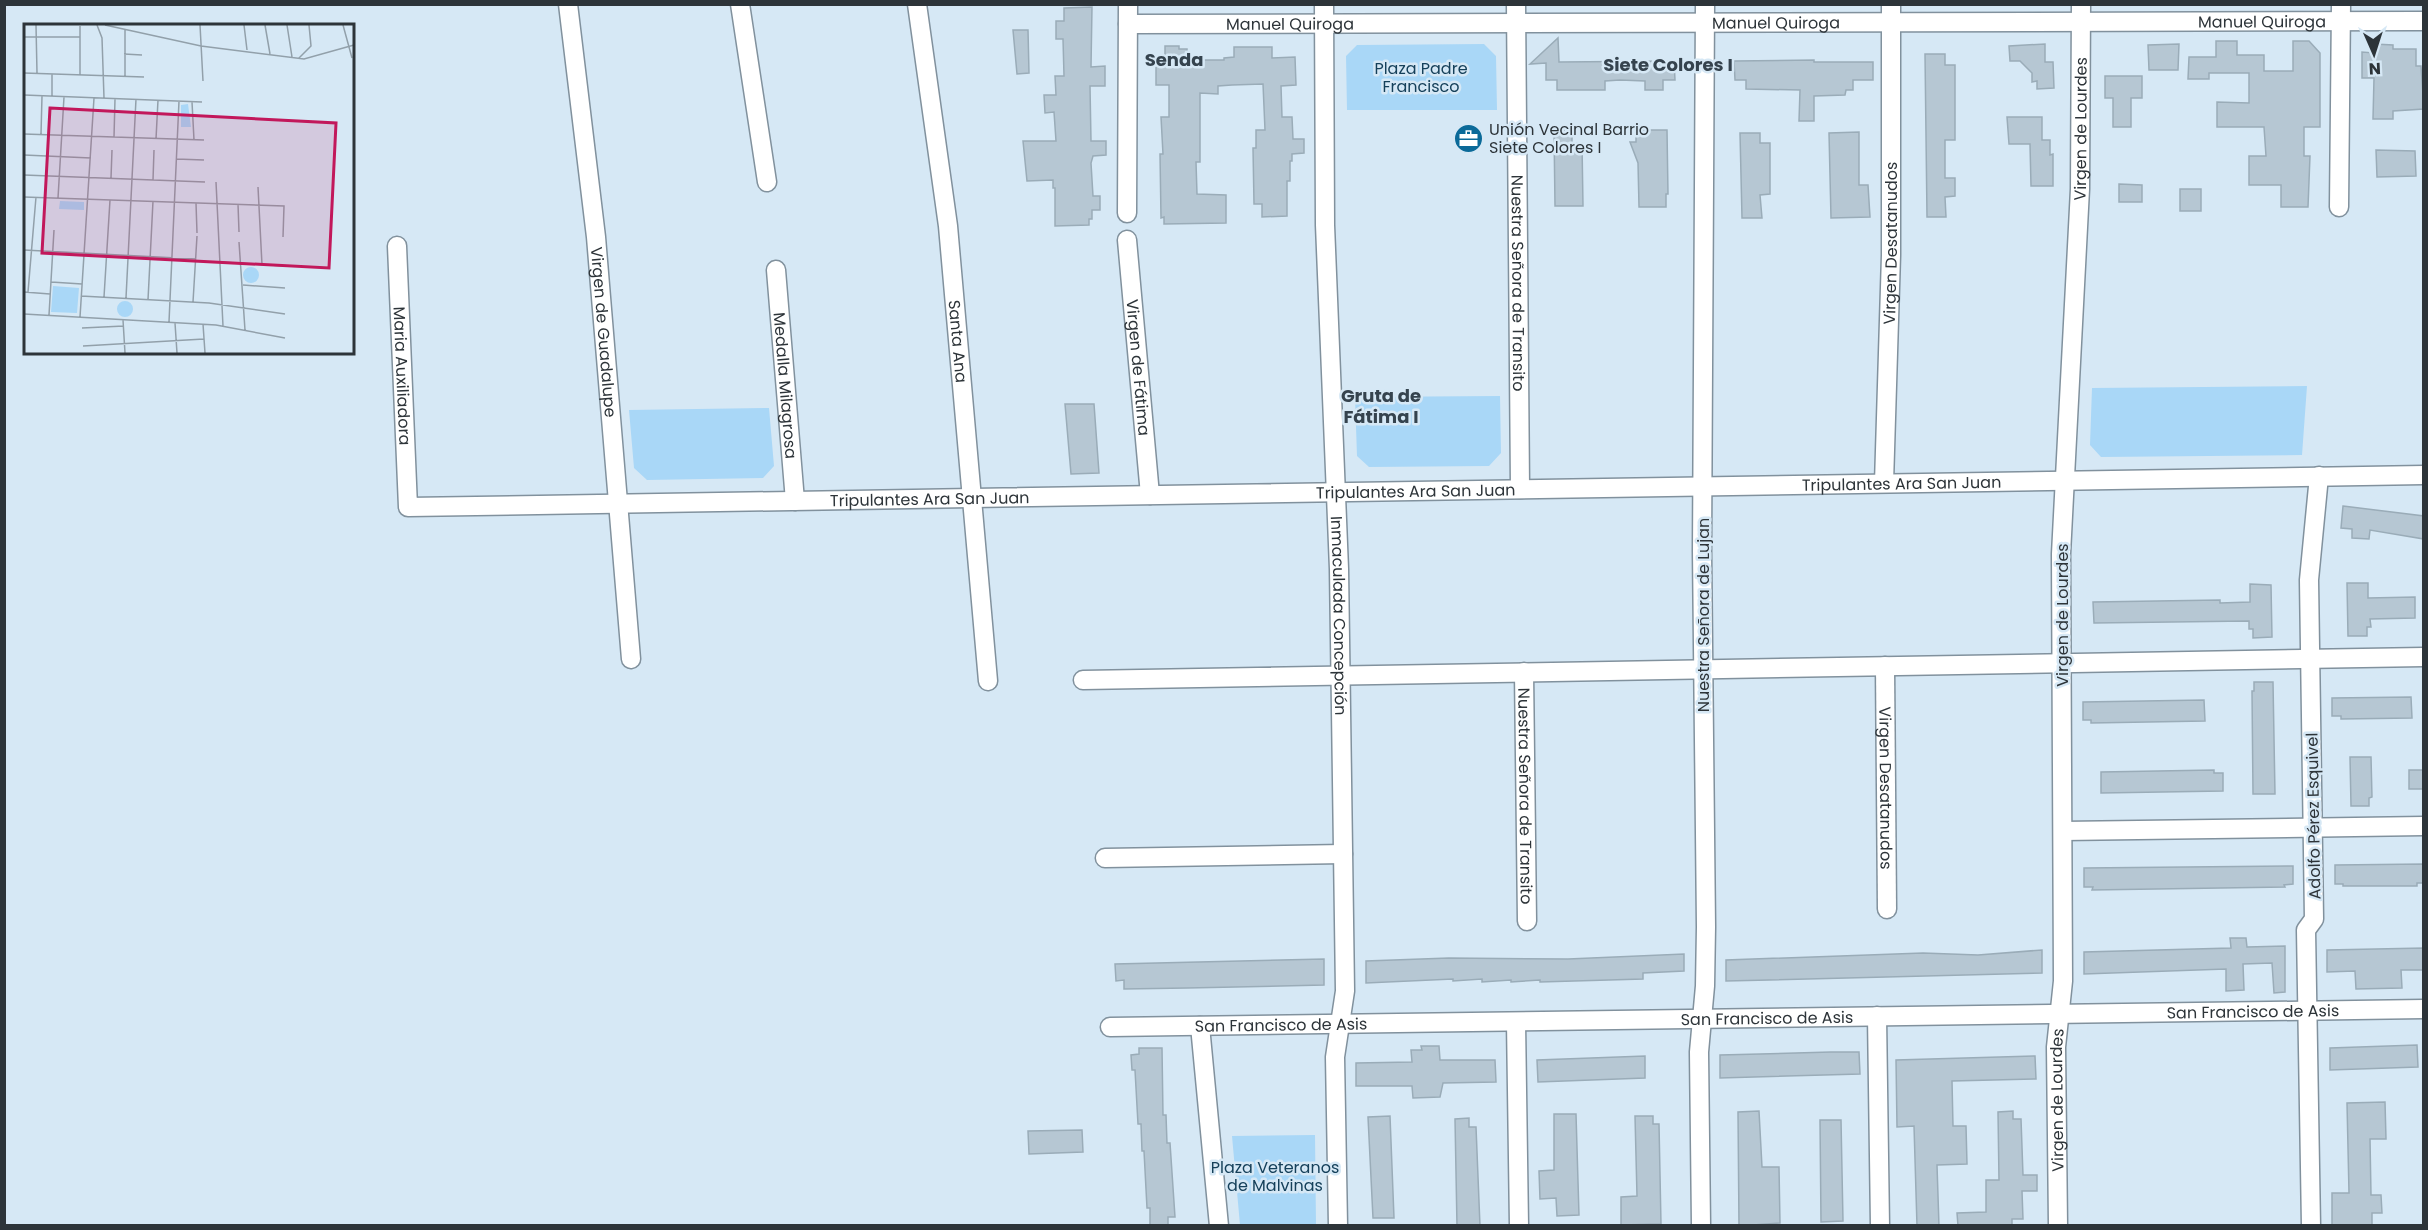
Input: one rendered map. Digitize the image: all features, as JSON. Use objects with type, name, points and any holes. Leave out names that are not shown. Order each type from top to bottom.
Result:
[{"type":"street","name":"Virgen de Guadalupe","points":[[568,4],[596,237],[631,659]]},
{"type":"street","points":[[740,4],[767,182]]},
{"type":"street","name":"Santa Ana","points":[[917,4],[948,226],[988,681]]},
{"type":"street","points":[[1127,213],[1128,4]]},
{"type":"street","name":"Inmaculada Concepción","points":[[1324,4],[1325,225],[1341,675],[1345,991],[1335,1057],[1338,1226]]},
{"type":"street","name":"Nuestra Señora de Transito","points":[[1516,4],[1520,489]]},
{"type":"street","name":"Manuel Quiroga","points":[[1128,24],[1516,23],[1705,14],[1891,13],[2341,13],[2424,21]]},
{"type":"street","name":"Virgen Desatanudos","points":[[1884,483],[1891,255],[1891,13]]},
{"type":"street","name":"Virgen de Lourdes","points":[[2058,1226],[2056,1047],[2063,981],[2061,554],[2080,189],[2081,13]]},
{"type":"street","points":[[2339,207],[2341,13]]},
{"type":"street","name":"Nuestra Señora de Lujan","points":[[1701,1226],[1699,1052],[1707,927],[1703,486],[1705,14]]},
{"type":"street","name":"Virgen de Fátima","points":[[1127,240],[1150,495]]},
{"type":"street","name":"Maria Auxiliadora","points":[[397,246],[408,507]]},
{"type":"street","name":"Medalla Milagrosa","points":[[776,270],[795,501]]},
{"type":"street","name":"Tripulantes Ara San Juan","points":[[408,507],[2424,475]]},
{"type":"street","name":"Adolfo Pérez Esquivel","points":[[2311,1226],[2306,930],[2314,919],[2309,580],[2319,476]]},
{"type":"street","points":[[1083,680],[2424,657]]},
{"type":"street","name":"Virgen Desatanudos","points":[[1885,666],[1887,909]]},
{"type":"street","name":"Nuestra Señora de Transito","points":[[1524,672],[1527,921]]},
{"type":"street","points":[[2063,831],[2424,826]]},
{"type":"street","points":[[1105,858],[1343,855]]},
{"type":"street","name":"San Francisco de Asis","points":[[1110,1028],[2424,1009]]},
{"type":"street","points":[[1877,1016],[1880,1226]]},
{"type":"street","points":[[1516,1022],[1519,1226]]},
{"type":"street","points":[[1200,1026],[1219,1226]]},
{"type":"green space","name":"Plaza Padre Francisco","points":[[1484,44],[1496,56],[1497,110],[1347,110],[1346,56],[1357,45]]},
{"type":"green space","points":[[2307,386],[2302,455],[2101,457],[2090,445],[2092,388]]},
{"type":"green space","points":[[1500,396],[1501,453],[1489,466],[1369,467],[1357,456],[1355,397]]},
{"type":"green space","points":[[769,408],[774,466],[763,478],[647,480],[634,468],[629,410]]},
{"type":"green space","name":"Plaza Veteranos de Malvinas","points":[[1315,1135],[1316,1225],[1240,1225],[1232,1136]]},
{"type":"building","points":[[1092,7],[1091,67],[1105,66],[1105,86],[1090,86],[1091,141],[1106,141],[1106,155],[1093,156],[1091,163],[1093,196],[1100,196],[1100,210],[1092,210],[1089,225],[1055,226],[1053,180],[1027,181],[1023,141],[1056,141],[1054,112],[1045,113],[1044,95],[1056,95],[1055,76],[1064,76],[1063,39],[1056,39],[1056,21],[1064,21],[1064,8]]},
{"type":"building","points":[[1013,30],[1028,30],[1029,73],[1017,74]]},
{"type":"building","points":[[1558,38],[1559,62],[1674,61],[1675,80],[1663,80],[1663,90],[1645,90],[1645,81],[1620,80],[1605,81],[1605,90],[1557,90],[1557,80],[1546,80],[1546,63],[1530,64]]},
{"type":"building","points":[[2216,41],[2237,41],[2237,55],[2264,55],[2264,71],[2293,71],[2293,41],[2309,41],[2320,53],[2320,127],[2304,127],[2304,156],[2310,156],[2308,207],[2281,207],[2281,185],[2249,185],[2249,156],[2266,156],[2264,127],[2217,127],[2217,102],[2249,103],[2249,73],[2209,73],[2209,79],[2188,79],[2189,57],[2216,57]]},
{"type":"building","points":[[2045,44],[2045,62],[2053,62],[2054,88],[2037,89],[2037,81],[2032,82],[2032,73],[2020,61],[2010,61],[2009,46]]},
{"type":"building","points":[[2179,44],[2178,70],[2149,70],[2148,45]]},
{"type":"building","points":[[2374,44],[2393,45],[2393,49],[2416,49],[2416,66],[2421,66],[2424,109],[2393,111],[2393,119],[2373,119],[2374,78],[2362,78],[2362,52],[2374,53]]},
{"type":"building","points":[[1165,46],[1179,46],[1179,49],[1187,49],[1187,57],[1195,57],[1196,60],[1224,60],[1224,58],[1234,57],[1234,47],[1272,47],[1272,58],[1295,57],[1296,85],[1281,86],[1282,117],[1292,117],[1293,139],[1304,139],[1304,153],[1292,154],[1292,161],[1290,161],[1290,181],[1287,181],[1287,216],[1262,217],[1262,204],[1254,204],[1253,148],[1256,148],[1256,130],[1265,130],[1263,84],[1232,85],[1218,86],[1218,94],[1200,93],[1200,162],[1196,162],[1197,194],[1226,195],[1226,223],[1164,224],[1164,217],[1161,218],[1160,154],[1163,154],[1161,117],[1169,117],[1169,85],[1156,85],[1156,57],[1165,57]]},
{"type":"building","points":[[1925,54],[1945,54],[1945,65],[1955,65],[1955,140],[1945,140],[1945,178],[1955,178],[1955,196],[1945,197],[1946,217],[1927,217]]},
{"type":"building","points":[[1814,60],[1814,62],[1873,62],[1873,80],[1853,80],[1853,90],[1846,90],[1845,95],[1814,96],[1814,121],[1799,121],[1800,90],[1746,89],[1746,80],[1735,80],[1734,61]]},
{"type":"building","points":[[2105,76],[2142,76],[2142,98],[2131,98],[2131,127],[2113,127],[2113,98],[2105,98]]},
{"type":"building","points":[[2007,117],[2042,117],[2042,140],[2050,140],[2050,155],[2053,154],[2053,186],[2031,186],[2030,144],[2009,144]]},
{"type":"building","points":[[1554,130],[1572,130],[1572,143],[1582,143],[1583,206],[1555,206]]},
{"type":"building","points":[[1636,130],[1667,130],[1668,194],[1666,194],[1666,207],[1639,207],[1638,163],[1630,142],[1636,142]]},
{"type":"building","points":[[1859,132],[1859,185],[1868,185],[1870,217],[1831,218],[1829,133]]},
{"type":"building","points":[[1740,133],[1760,133],[1760,143],[1770,143],[1770,194],[1760,195],[1762,218],[1742,218]]},
{"type":"building","points":[[2376,150],[2415,151],[2416,176],[2377,177]]},
{"type":"building","points":[[2119,184],[2142,185],[2142,202],[2119,202]]},
{"type":"building","points":[[2180,189],[2201,189],[2201,211],[2180,211]]},
{"type":"building","points":[[1065,404],[1094,404],[1099,473],[1071,474]]},
{"type":"building","points":[[2343,506],[2424,516],[2424,539],[2370,530],[2369,539],[2352,538],[2352,529],[2341,528]]},
{"type":"building","points":[[2347,583],[2368,583],[2368,598],[2415,597],[2415,618],[2370,619],[2371,627],[2367,627],[2367,636],[2348,636]]},
{"type":"building","points":[[2250,584],[2271,585],[2272,637],[2253,638],[2253,629],[2249,629],[2249,621],[2094,623],[2093,602],[2220,600],[2220,603],[2250,602]]},
{"type":"building","points":[[2254,682],[2273,682],[2275,794],[2253,794],[2252,691],[2254,691]]},
{"type":"building","points":[[2411,697],[2412,718],[2341,719],[2341,716],[2332,716],[2332,698]]},
{"type":"building","points":[[2204,700],[2205,721],[2091,723],[2091,720],[2083,720],[2083,702]]},
{"type":"building","points":[[2350,757],[2371,757],[2372,797],[2369,798],[2369,806],[2351,806]]},
{"type":"building","points":[[2214,770],[2214,773],[2223,773],[2223,791],[2101,793],[2101,772]]},
{"type":"building","points":[[2409,770],[2424,770],[2424,789],[2409,789]]},
{"type":"building","points":[[2424,864],[2424,883],[2417,883],[2417,886],[2343,886],[2343,884],[2335,884],[2335,865]]},
{"type":"building","points":[[2293,866],[2293,884],[2284,885],[2285,887],[2092,890],[2093,887],[2084,887],[2084,868]]},
{"type":"building","points":[[2230,938],[2246,938],[2247,947],[2285,946],[2285,992],[2274,993],[2272,963],[2243,964],[2244,990],[2226,991],[2226,969],[2084,974],[2084,952],[2231,948]]},
{"type":"building","points":[[2424,948],[2424,970],[2401,970],[2402,988],[2356,989],[2355,971],[2327,972],[2327,950]]},
{"type":"building","points":[[2042,950],[2042,973],[1726,981],[1726,960],[1923,953],[1978,955]]},
{"type":"building","points":[[1684,954],[1684,971],[1643,973],[1643,979],[1482,982],[1482,979],[1453,981],[1453,979],[1366,983],[1366,961],[1449,958],[1568,959]]},
{"type":"building","points":[[1324,959],[1324,985],[1124,989],[1124,980],[1116,981],[1115,964]]},
{"type":"building","points":[[2417,1045],[2418,1067],[2330,1070],[2330,1048]]},
{"type":"building","points":[[1421,1046],[1439,1046],[1440,1060],[1495,1060],[1496,1082],[1443,1083],[1440,1097],[1413,1098],[1412,1086],[1356,1086],[1356,1063],[1412,1062],[1411,1050],[1422,1050]]},
{"type":"building","points":[[1139,1048],[1162,1048],[1163,1115],[1166,1115],[1167,1143],[1170,1143],[1175,1217],[1168,1217],[1168,1226],[1150,1226],[1150,1208],[1147,1208],[1144,1151],[1142,1151],[1141,1124],[1138,1124],[1135,1070],[1132,1070],[1131,1055],[1139,1054]]},
{"type":"building","points":[[1859,1052],[1860,1074],[1720,1078],[1720,1055]]},
{"type":"building","points":[[1645,1056],[1645,1078],[1538,1082],[1537,1060]]},
{"type":"building","points":[[2035,1056],[2036,1079],[1952,1081],[1953,1126],[1966,1126],[1967,1164],[1937,1165],[1939,1226],[1917,1226],[1914,1126],[1897,1127],[1896,1060]]},
{"type":"building","points":[[2385,1102],[2386,1139],[2370,1139],[2371,1195],[2381,1195],[2382,1213],[2372,1213],[2372,1226],[2332,1226],[2332,1193],[2349,1193],[2347,1103]]},
{"type":"building","points":[[1759,1111],[1762,1167],[1779,1167],[1780,1223],[1739,1226],[1738,1112]]},
{"type":"building","points":[[2013,1111],[2013,1119],[2021,1119],[2023,1175],[2037,1175],[2037,1191],[2022,1191],[2023,1219],[2012,1219],[2012,1226],[1958,1226],[1957,1213],[1986,1212],[1986,1180],[1999,1180],[1998,1112]]},
{"type":"building","points":[[1554,1114],[1576,1114],[1579,1215],[1557,1216],[1556,1198],[1540,1199],[1539,1171],[1554,1170]]},
{"type":"building","points":[[1390,1116],[1394,1218],[1373,1218],[1368,1117]]},
{"type":"building","points":[[1635,1116],[1653,1116],[1653,1124],[1659,1124],[1661,1224],[1621,1225],[1621,1197],[1637,1196]]},
{"type":"building","points":[[1469,1118],[1469,1127],[1476,1127],[1480,1226],[1457,1226],[1455,1119]]},
{"type":"building","points":[[1820,1120],[1841,1120],[1843,1221],[1821,1222]]},
{"type":"building","points":[[1082,1130],[1083,1152],[1029,1154],[1028,1131]]},
{"type":"place","name":"Unión Vecinal Barrio Siete Colores I","points":[[1468,138]]},
{"type":"district","name":"Senda","points":[[1174,60]]},
{"type":"district","name":"Siete Colores I","points":[[1668,65]]},
{"type":"district","name":"Gruta de Fátima I","points":[[1381,406]]}]
